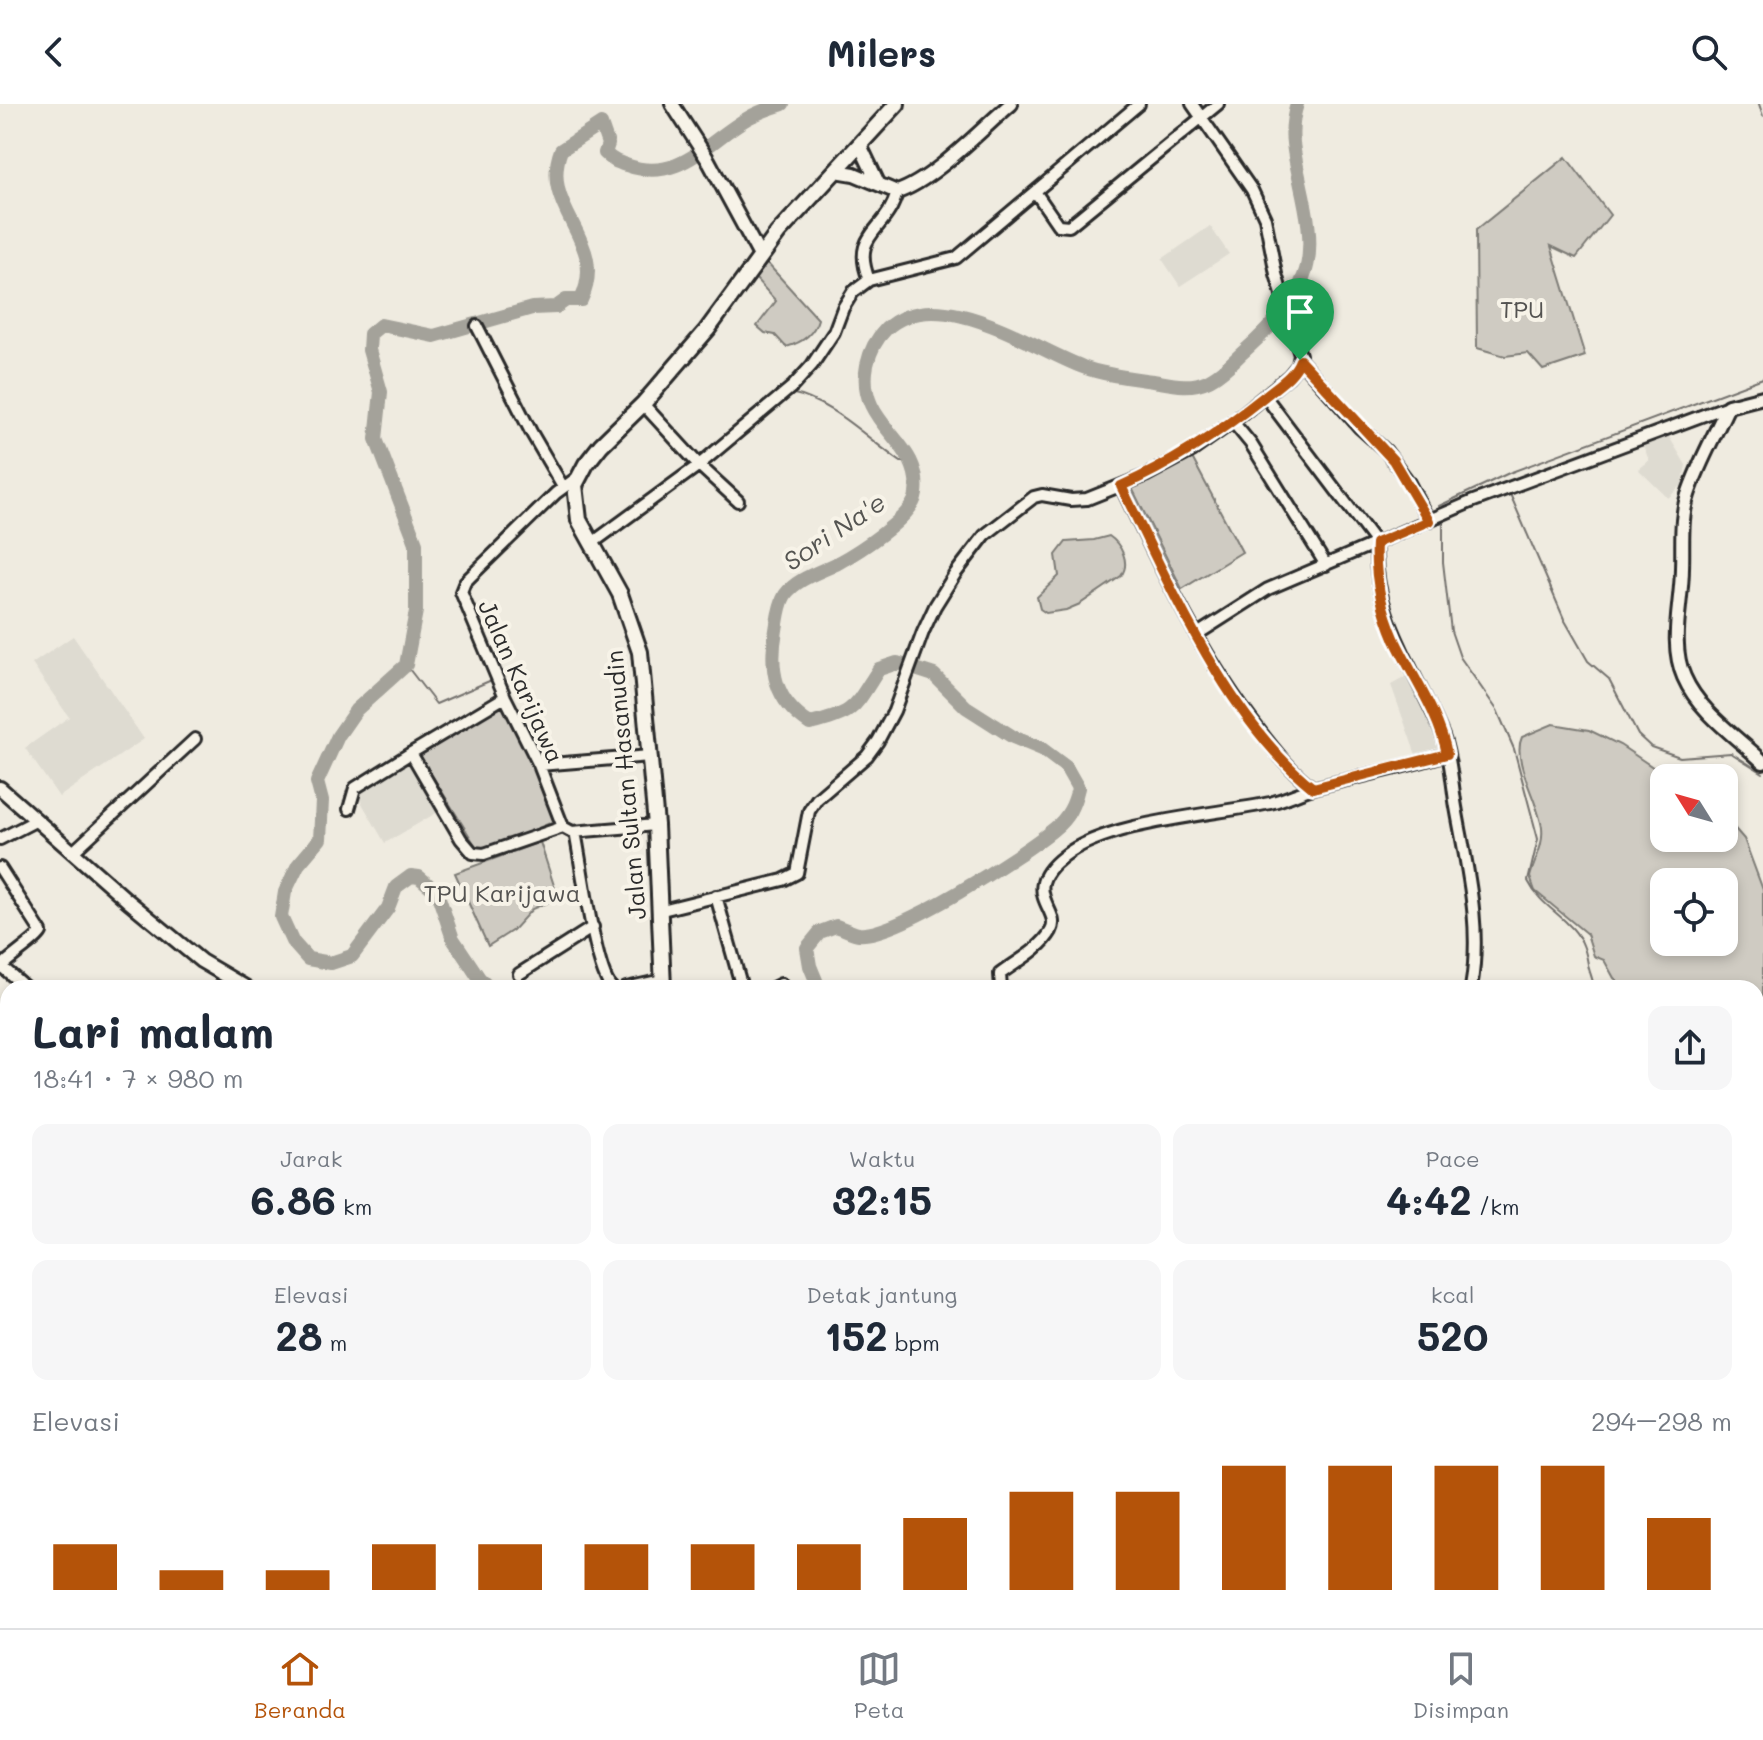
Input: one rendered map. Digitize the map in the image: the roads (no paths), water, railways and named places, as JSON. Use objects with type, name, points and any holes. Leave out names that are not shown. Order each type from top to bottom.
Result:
[{"type":"highway","name":"Jalan Sultan Hasanudin","points":[[663,980],[656,825],[640,652],[620,594],[579,520],[574,491],[578,477],[601,445],[643,404],[707,330],[778,233],[897,104]]},
{"type":"main road","points":[[672,104],[750,232],[760,256]]},
{"type":"main road","points":[[836,171],[854,174],[897,192],[918,183],[1011,104]]},
{"type":"main road","points":[[860,145],[878,183]]},
{"type":"main road","points":[[750,232],[778,233]]},
{"type":"main road","points":[[1763,397],[1728,406],[1685,504],[1677,618],[1684,677],[1701,704],[1763,762]]},
{"type":"main road","points":[[0,788],[201,961],[233,980]]},
{"type":"street","points":[[591,544],[699,465],[793,386],[812,365],[834,332],[853,292],[869,280],[956,258],[1139,104]]},
{"type":"street","points":[[1192,104],[1258,202],[1270,237],[1276,274],[1300,360],[1393,460],[1429,521]]},
{"type":"street","points":[[1036,193],[1058,225],[1069,226],[1218,104]]},
{"type":"street","points":[[869,280],[863,264],[863,249],[889,211],[897,192]]},
{"type":"street","points":[[477,326],[559,490],[575,500]]},
{"type":"street","points":[[658,911],[783,880],[797,873],[809,811],[817,799],[873,748],[894,711],[923,632],[955,574],[977,544],[1020,506],[1042,495],[1080,501],[1121,486],[1192,451],[1289,376],[1300,360]]},
{"type":"street","points":[[1265,396],[1376,543],[1376,578],[1395,640],[1444,739],[1475,918],[1476,960],[1472,980]]},
{"type":"street","points":[[643,404],[699,465],[738,501]]},
{"type":"street","points":[[1196,635],[1268,589],[1630,441],[1728,406]]},
{"type":"street","points":[[1233,422],[1251,444],[1326,565]]},
{"type":"street","points":[[559,490],[578,477]]},
{"type":"street","points":[[1121,486],[1196,635],[1242,709],[1288,766],[1313,788]]},
{"type":"street","name":"Jalan Karijawa","points":[[559,490],[461,589],[563,827]]},
{"type":"street","points":[[349,809],[355,788],[505,697]]},
{"type":"street","points":[[74,851],[195,739]]},
{"type":"street","points":[[411,753],[461,839],[473,853],[484,854],[563,827],[575,832],[656,825]]},
{"type":"street","points":[[1000,980],[1000,974],[1025,956],[1053,928],[1054,921],[1042,890],[1050,870],[1063,856],[1099,838],[1133,828],[1270,803],[1313,788],[1447,754]]},
{"type":"street","points":[[539,765],[650,756]]},
{"type":"street","points":[[0,839],[37,820]]},
{"type":"street","points":[[575,832],[593,927],[607,980]]},
{"type":"street","points":[[0,868],[41,932],[39,938],[1,965],[17,980]]},
{"type":"street","points":[[716,896],[740,980]]},
{"type":"street","points":[[519,974],[593,927]]},
{"type":"waterway","points":[[481,980],[453,939],[437,892],[419,877],[411,876],[396,887],[388,908],[352,956],[331,963],[308,959],[292,941],[281,917],[285,892],[298,865],[320,839],[322,801],[317,782],[338,736],[356,710],[406,665],[416,611],[416,543],[376,439],[381,392],[369,350],[370,334],[381,325],[434,336],[532,308],[556,307],[566,300],[581,300],[588,279],[587,259],[558,191],[556,171],[561,150],[601,124],[608,144],[605,153],[610,157],[623,164],[662,169],[691,158],[748,118],[783,104]]},
{"type":"waterway","name":"Sori Na'e","points":[[816,980],[807,948],[820,932],[836,926],[859,934],[876,932],[929,909],[1016,857],[1059,825],[1070,811],[1078,788],[1066,767],[1042,749],[1013,737],[966,707],[934,675],[897,663],[879,669],[853,707],[825,720],[810,724],[798,715],[782,694],[773,658],[778,616],[785,595],[802,580],[845,559],[883,534],[905,513],[916,494],[910,459],[871,404],[866,386],[867,365],[874,346],[886,329],[907,316],[931,312],[984,322],[1061,358],[1100,372],[1180,385],[1194,385],[1211,379],[1233,362],[1279,316],[1302,282],[1306,270],[1308,225],[1293,142],[1297,104]]},
{"type":"waterway","points":[[1759,104],[1763,116]]},
{"type":"waterway","points":[[1441,511],[1439,506],[1509,473],[1763,378]]},
{"type":"waterway","points":[[790,393],[834,412],[901,462],[912,462]]},
{"type":"waterway","points":[[1510,494],[1564,619],[1588,661],[1609,679],[1638,735],[1651,747],[1680,757],[1731,753],[1763,773]]},
{"type":"waterway","points":[[1443,517],[1443,562],[1451,631],[1460,657],[1497,710],[1514,749],[1538,839],[1528,881],[1541,899],[1579,937],[1592,980]]},
{"type":"waterway","points":[[406,665],[436,704],[494,679]]},
{"type":"park label","name":"TPU","points":[[1522,308]]},
{"type":"park label","name":"TPU Karijawa","points":[[502,892]]}]
